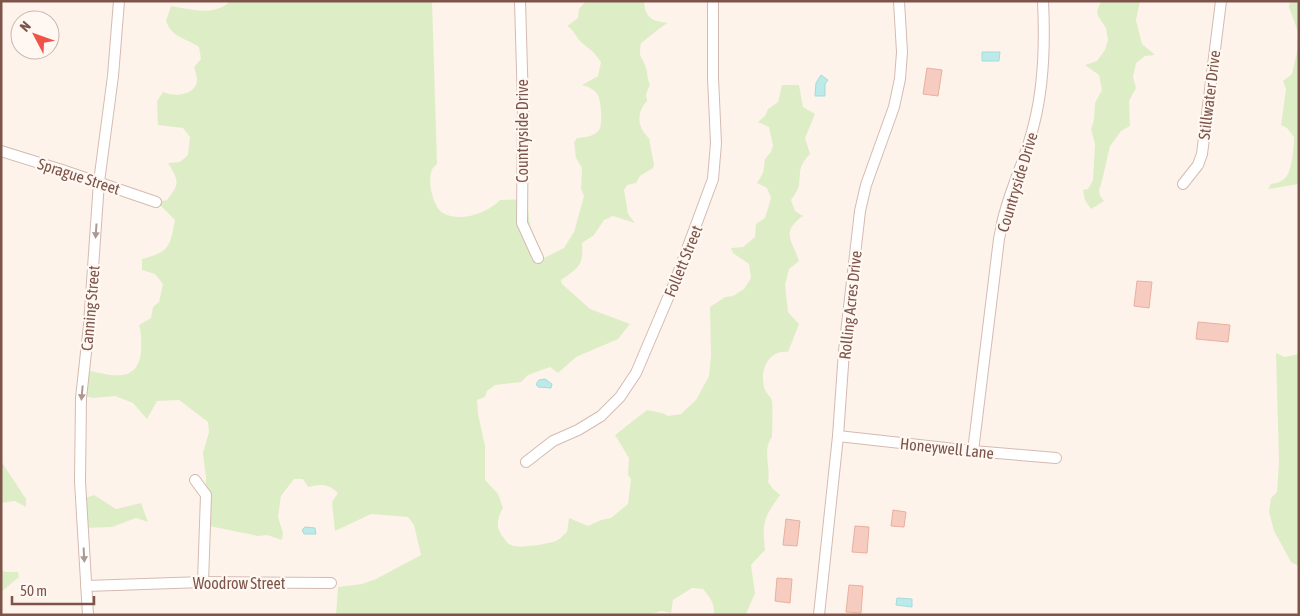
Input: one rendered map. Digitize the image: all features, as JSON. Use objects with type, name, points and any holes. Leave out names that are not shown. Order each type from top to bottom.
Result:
[{"type":"street","name":"Canning Street","points":[[88,615],[80,481],[81,398],[89,325],[100,182],[113,76],[119,1]]},
{"type":"street","name":"Countryside Drive","points":[[520,1],[523,105],[522,223],[538,258]]},
{"type":"street","name":"Follett Street","points":[[526,462],[554,441],[578,430],[601,416],[620,397],[636,373],[676,278],[713,180],[716,143],[713,78],[713,1]]},
{"type":"street","name":"Rolling Acres Drive","points":[[818,615],[860,211],[866,184],[894,107],[900,79],[902,52],[899,1]]},
{"type":"street","name":"Countryside Drive","points":[[973,451],[999,239],[1005,212],[1035,123],[1044,40],[1043,1]]},
{"type":"street","name":"Stillwater Drive","points":[[1183,184],[1198,165],[1202,154],[1221,1]]},
{"type":"street","name":"Sprague Street","points":[[1,151],[156,202]]},
{"type":"street","name":"Honeywell Lane","points":[[838,436],[1056,458]]},
{"type":"street","points":[[195,480],[206,495],[203,582]]},
{"type":"street","name":"Woodrow Street","points":[[86,586],[203,582],[331,583]]},
{"type":"green space","points":[[230,1],[432,1],[437,164],[433,168],[430,180],[436,205],[439,210],[450,216],[465,217],[488,209],[500,200],[527,199],[530,226],[544,258],[564,248],[574,232],[584,196],[581,189],[582,168],[576,158],[574,142],[577,138],[595,134],[599,130],[601,123],[601,107],[598,95],[591,88],[582,85],[598,76],[601,62],[567,26],[578,18],[579,9],[586,1],[644,1],[650,18],[668,23],[641,43],[640,48],[640,55],[645,64],[650,85],[646,94],[647,101],[641,110],[639,120],[642,129],[649,138],[654,165],[653,168],[640,176],[636,183],[627,185],[624,190],[628,214],[635,223],[613,216],[604,220],[594,235],[582,243],[582,257],[579,266],[561,280],[562,284],[590,309],[630,324],[618,339],[576,357],[558,373],[550,367],[528,375],[521,382],[495,385],[487,391],[485,397],[477,400],[485,446],[485,480],[498,494],[503,508],[498,519],[500,533],[507,542],[515,546],[534,546],[558,540],[567,532],[569,518],[588,526],[611,518],[628,504],[631,479],[628,475],[629,458],[615,435],[647,410],[668,416],[681,414],[696,400],[709,376],[711,356],[710,307],[725,297],[733,296],[744,289],[751,278],[749,264],[733,253],[731,248],[743,247],[755,237],[756,224],[765,218],[771,198],[767,188],[757,183],[763,173],[765,159],[771,152],[773,145],[769,127],[758,122],[765,116],[768,109],[778,102],[782,85],[799,85],[803,107],[815,114],[805,138],[810,154],[802,165],[798,187],[791,200],[795,211],[803,216],[790,231],[791,241],[799,261],[789,269],[785,285],[788,312],[799,324],[788,352],[775,354],[767,362],[763,374],[765,389],[772,405],[772,437],[767,453],[768,482],[780,495],[765,520],[765,550],[751,565],[755,593],[746,614],[714,615],[713,604],[703,589],[692,588],[673,600],[671,613],[662,611],[645,615],[336,615],[338,587],[362,584],[376,579],[421,555],[414,525],[408,517],[371,514],[335,531],[332,502],[338,493],[327,486],[308,487],[303,479],[294,479],[281,496],[278,517],[283,533],[282,540],[267,535],[258,536],[209,526],[204,514],[206,478],[203,453],[209,432],[208,422],[179,400],[157,401],[147,419],[133,403],[115,396],[93,398],[81,395],[85,370],[120,375],[128,374],[134,370],[141,352],[139,325],[151,318],[153,307],[159,302],[163,284],[155,274],[142,270],[142,259],[158,254],[170,242],[175,220],[157,202],[167,200],[174,190],[177,182],[168,163],[180,162],[188,155],[190,137],[183,128],[158,125],[157,101],[163,92],[178,95],[193,89],[197,80],[194,67],[201,59],[199,47],[180,37],[169,27],[166,21],[171,6],[202,11],[217,9]]},
{"type":"green space","points":[[1101,1],[1140,1],[1136,20],[1142,44],[1155,55],[1145,56],[1136,63],[1133,77],[1136,88],[1129,101],[1130,126],[1121,131],[1110,146],[1099,190],[1100,196],[1104,201],[1091,209],[1085,200],[1083,190],[1088,189],[1093,180],[1095,144],[1091,129],[1094,120],[1095,103],[1102,90],[1099,75],[1085,65],[1097,61],[1105,50],[1108,40],[1106,28],[1097,11]]},
{"type":"green space","points":[[1290,1],[1299,1],[1299,184],[1268,189],[1271,184],[1277,183],[1286,177],[1290,169],[1293,152],[1294,137],[1287,128],[1281,125],[1286,89],[1283,81],[1292,74],[1297,52],[1298,32],[1289,7]]},
{"type":"green space","points":[[1276,353],[1284,357],[1299,354],[1299,566],[1291,562],[1274,531],[1269,512],[1271,498],[1277,492],[1279,462]]},
{"type":"green space","points":[[1,461],[26,499],[26,507],[15,501],[1,503]]},
{"type":"green space","points":[[94,495],[116,509],[141,503],[148,522],[136,518],[112,527],[84,528],[82,499]]},
{"type":"green space","points":[[1,570],[5,572],[18,572],[19,577],[1,592]]},
{"type":"water","points":[[982,52],[1000,52],[999,61],[982,61]]},
{"type":"water","points":[[821,75],[828,80],[825,84],[825,96],[815,96],[816,83]]},
{"type":"water","points":[[545,379],[552,384],[551,388],[538,387],[536,384],[539,380]]},
{"type":"water","points":[[305,527],[315,528],[316,534],[304,534],[302,530]]},
{"type":"water","points":[[897,598],[912,599],[912,607],[896,605]]},
{"type":"building","points":[[927,68],[942,70],[938,96],[923,94]]},
{"type":"building","points":[[1137,281],[1152,282],[1149,308],[1134,306]]},
{"type":"building","points":[[1198,322],[1230,325],[1228,342],[1196,339]]},
{"type":"building","points":[[893,510],[906,512],[904,527],[891,526]]},
{"type":"building","points":[[786,519],[800,521],[797,546],[783,545]]},
{"type":"building","points":[[855,526],[869,527],[867,553],[852,552]]},
{"type":"building","points":[[777,578],[792,579],[790,603],[775,601]]},
{"type":"building","points":[[849,585],[863,586],[861,613],[846,612]]}]
